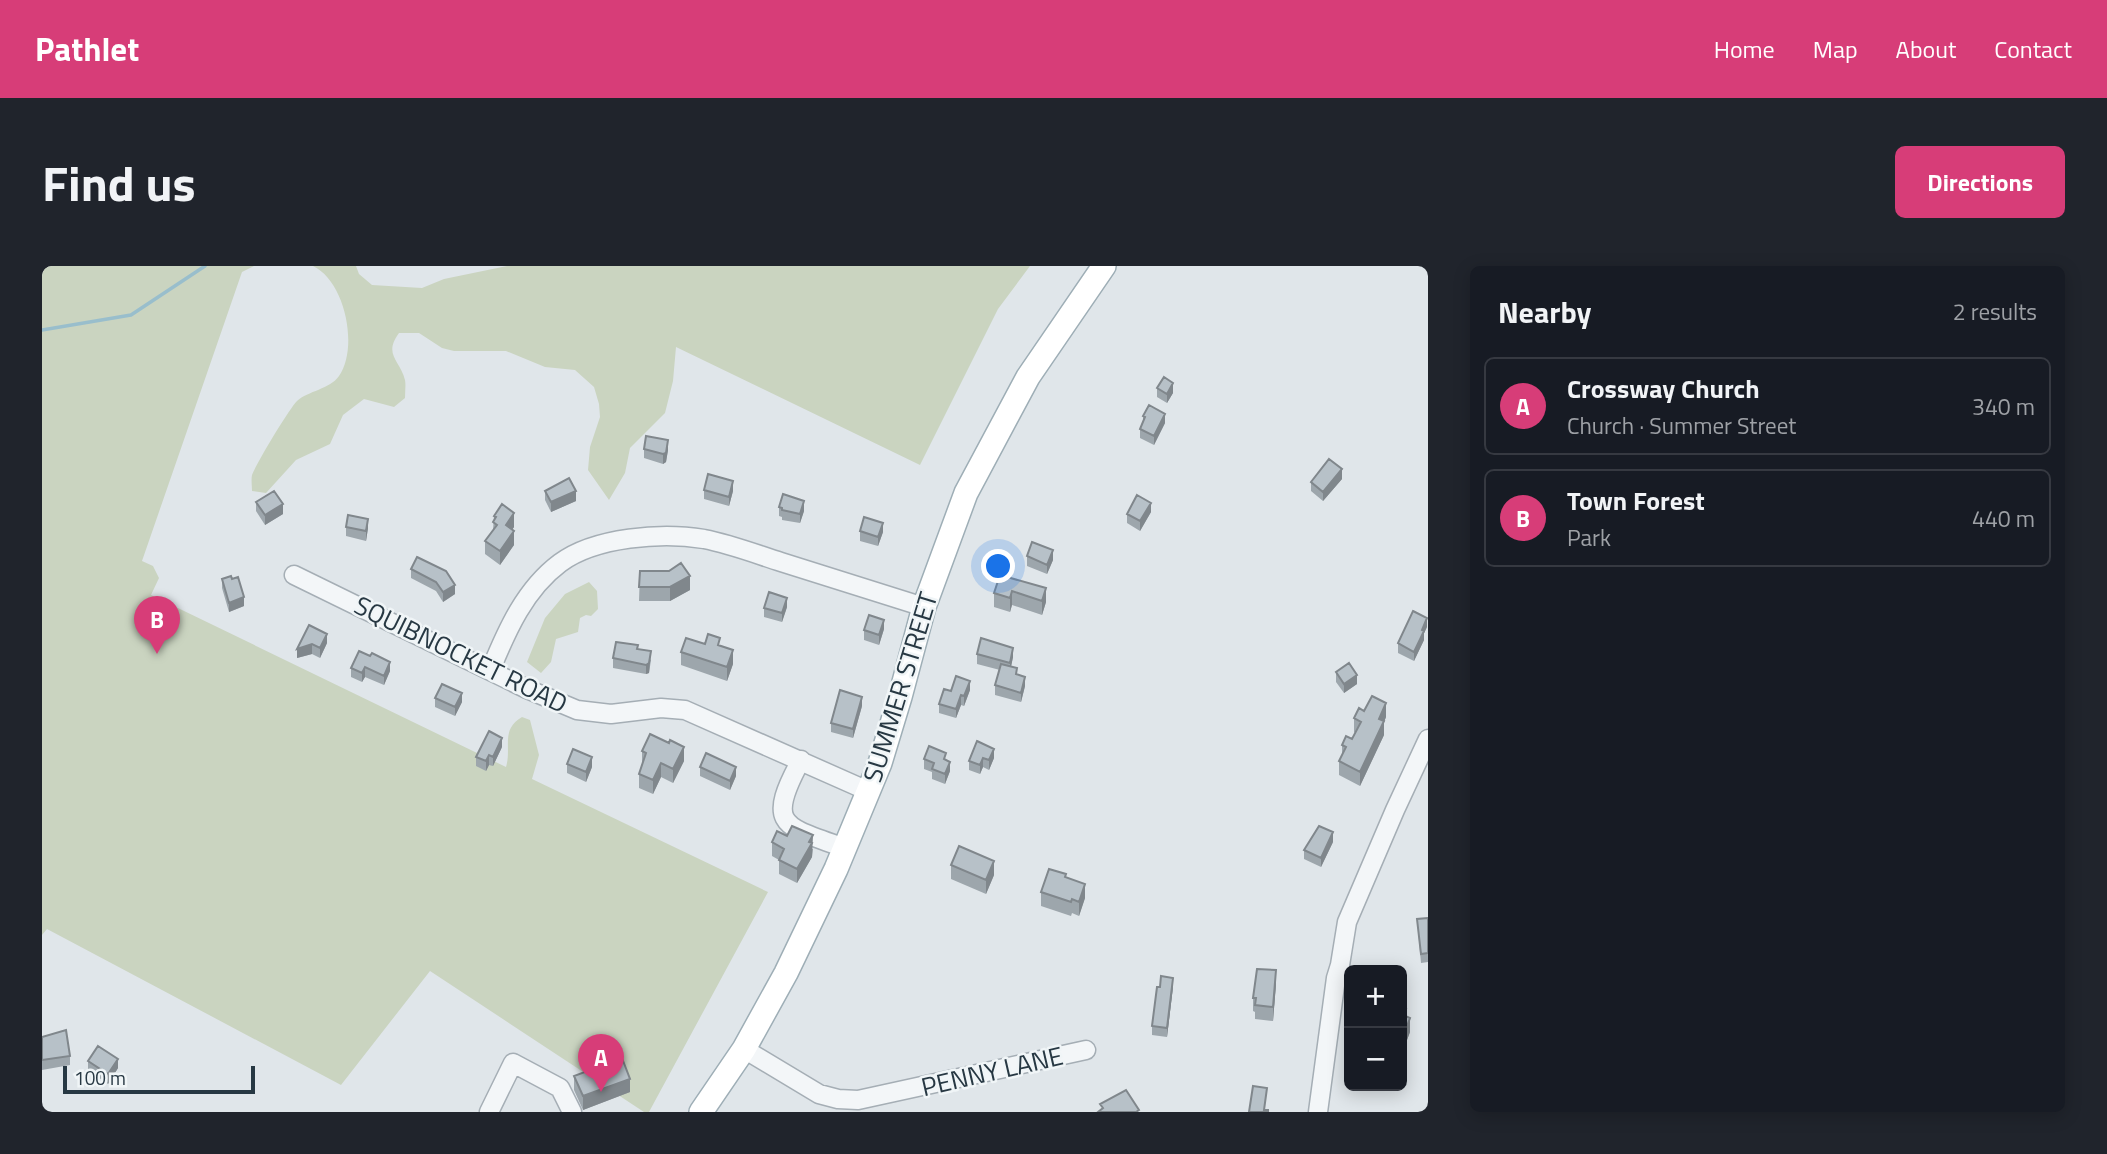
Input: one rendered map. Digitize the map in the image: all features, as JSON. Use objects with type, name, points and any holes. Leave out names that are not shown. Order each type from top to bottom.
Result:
[{"type":"main road","name":"SUMMER STREET","points":[[701,1112],[744,1049],[786,973],[845,848],[869,791],[900,697],[924,607],[966,493],[1028,377],[1104,266]]},
{"type":"street","points":[[491,669],[506,632],[538,583],[560,563],[583,550],[612,541],[662,537],[704,539],[924,607]]},
{"type":"street","name":"SQUIBNOCKET ROAD","points":[[294,575],[491,669],[527,689],[578,710],[611,714],[660,708],[685,710],[869,791]]},
{"type":"street","points":[[1318,1112],[1336,978],[1347,922],[1428,738]]},
{"type":"street","points":[[801,760],[781,804],[785,821],[794,829],[845,848]]},
{"type":"street","name":"PENNY LANE","points":[[744,1049],[819,1094],[858,1100],[1086,1050]]},
{"type":"street","points":[[489,1112],[513,1063],[560,1088],[572,1112]]},
{"type":"green space","points":[[42,266],[254,266],[242,272],[142,561],[153,566],[159,578],[151,595],[506,767],[511,727],[522,717],[530,720],[539,755],[532,779],[768,892],[649,1112],[644,1112],[430,971],[341,1085],[47,929],[42,935]]},
{"type":"green space","points":[[313,266],[356,266],[359,274],[372,285],[422,288],[444,279],[507,266],[1030,266],[998,309],[920,465],[676,347],[673,381],[665,413],[630,448],[625,473],[609,500],[588,470],[590,447],[600,417],[599,404],[594,387],[575,370],[545,367],[506,351],[454,351],[442,348],[419,333],[399,333],[392,347],[405,380],[405,398],[394,407],[364,399],[343,415],[330,444],[296,460],[266,493],[252,491],[255,469],[293,406],[297,401],[335,380],[345,364],[348,332],[341,300],[324,274]]},
{"type":"green space","points":[[589,582],[597,591],[598,609],[591,616],[580,618],[578,632],[556,639],[551,662],[541,673],[527,662],[545,618],[565,594]]},
{"type":"building","points":[[1164,377],[1173,383],[1167,394],[1157,388]]},
{"type":"building","points":[[1149,405],[1165,414],[1154,436],[1140,429]]},
{"type":"building","points":[[646,436],[668,440],[666,453],[644,449]]},
{"type":"building","points":[[1329,459],[1342,469],[1323,492],[1311,482]]},
{"type":"building","points":[[708,474],[733,481],[729,497],[704,490]]},
{"type":"building","points":[[569,478],[576,491],[551,502],[545,491]]},
{"type":"building","points":[[274,491],[283,504],[265,515],[256,502]]},
{"type":"building","points":[[783,494],[804,501],[800,514],[779,507]]},
{"type":"building","points":[[1137,495],[1151,503],[1140,521],[1127,514]]},
{"type":"building","points":[[502,504],[514,513],[506,525],[514,531],[500,551],[485,541],[497,525],[493,522],[496,517],[494,516]]},
{"type":"building","points":[[348,515],[368,519],[366,531],[346,527]]},
{"type":"building","points":[[864,517],[883,523],[878,537],[860,531]]},
{"type":"building","points":[[1032,542],[1053,550],[1047,565],[1027,556]]},
{"type":"building","points":[[417,557],[446,571],[455,585],[443,592],[436,582],[411,569]]},
{"type":"building","points":[[681,563],[690,576],[670,587],[639,587],[640,571],[669,571]]},
{"type":"building","points":[[1000,575],[1046,588],[1042,601],[1012,591],[1010,598],[994,593]]},
{"type":"building","points":[[231,576],[232,579],[238,577],[244,597],[229,603],[222,579]]},
{"type":"building","points":[[769,592],[787,598],[782,613],[764,608]]},
{"type":"building","points":[[1413,611],[1427,618],[1414,652],[1398,643]]},
{"type":"building","points":[[869,615],[884,620],[879,635],[864,630]]},
{"type":"building","points":[[309,625],[327,634],[320,648],[312,644],[297,649]]},
{"type":"building","points":[[708,634],[720,638],[718,645],[733,650],[727,667],[681,652],[686,638],[705,644]]},
{"type":"building","points":[[981,638],[1013,648],[1010,663],[977,654]]},
{"type":"building","points":[[616,642],[638,645],[637,649],[651,651],[649,663],[646,665],[613,658]]},
{"type":"building","points":[[359,651],[370,656],[372,653],[390,662],[384,676],[365,667],[362,673],[351,668]]},
{"type":"building","points":[[1349,663],[1357,675],[1344,684],[1336,672]]},
{"type":"building","points":[[1001,664],[1017,668],[1016,674],[1025,677],[1021,693],[995,685]]},
{"type":"building","points":[[956,676],[970,681],[956,709],[939,704],[944,689],[951,691]]},
{"type":"building","points":[[442,684],[462,693],[455,707],[435,698]]},
{"type":"building","points":[[840,690],[862,697],[853,729],[831,723]]},
{"type":"building","points":[[1372,696],[1386,703],[1379,719],[1384,721],[1360,772],[1339,761],[1346,747],[1342,745],[1346,736],[1352,739],[1361,722],[1354,718],[1359,708],[1364,711]]},
{"type":"building","points":[[489,731],[502,738],[493,757],[489,755],[486,761],[476,757]]},
{"type":"building","points":[[650,734],[684,747],[673,769],[661,763],[653,780],[639,774],[646,753],[642,751]]},
{"type":"building","points":[[977,741],[994,749],[989,760],[983,758],[980,765],[969,761]]},
{"type":"building","points":[[929,746],[946,753],[944,759],[950,762],[945,774],[932,769],[934,763],[924,759]]},
{"type":"building","points":[[573,749],[592,757],[586,772],[567,764]]},
{"type":"building","points":[[706,753],[736,767],[730,781],[700,767]]},
{"type":"building","points":[[792,826],[813,835],[809,842],[812,843],[797,869],[779,860],[784,849],[772,842],[777,831],[787,836]]},
{"type":"building","points":[[1319,826],[1333,832],[1321,858],[1304,850]]},
{"type":"building","points":[[959,846],[994,861],[986,880],[951,865]]},
{"type":"building","points":[[1049,869],[1085,884],[1079,902],[1041,892]]},
{"type":"building","points":[[1428,918],[1428,953],[1421,954],[1417,919]]},
{"type":"building","points":[[1257,969],[1276,970],[1273,1007],[1255,1005],[1256,998],[1253,998]]},
{"type":"building","points":[[1161,976],[1173,978],[1167,1028],[1152,1026]]},
{"type":"building","points":[[66,1030],[70,1056],[42,1060],[42,1037]]},
{"type":"building","points":[[98,1046],[118,1059],[108,1074],[88,1061]]},
{"type":"building","points":[[622,1058],[630,1079],[583,1096],[574,1076]]},
{"type":"building","points":[[1253,1086],[1267,1088],[1264,1110],[1268,1112],[1249,1112]]},
{"type":"building","points":[[1126,1090],[1139,1110],[1098,1112],[1103,1108],[1100,1104]]},
{"type":"waterway","points":[[42,330],[131,315],[205,266]]},
{"type":"place","name":"Town Forest","points":[[157,654]]},
{"type":"place","name":"Crossway Church","points":[[601,1092]]}]
